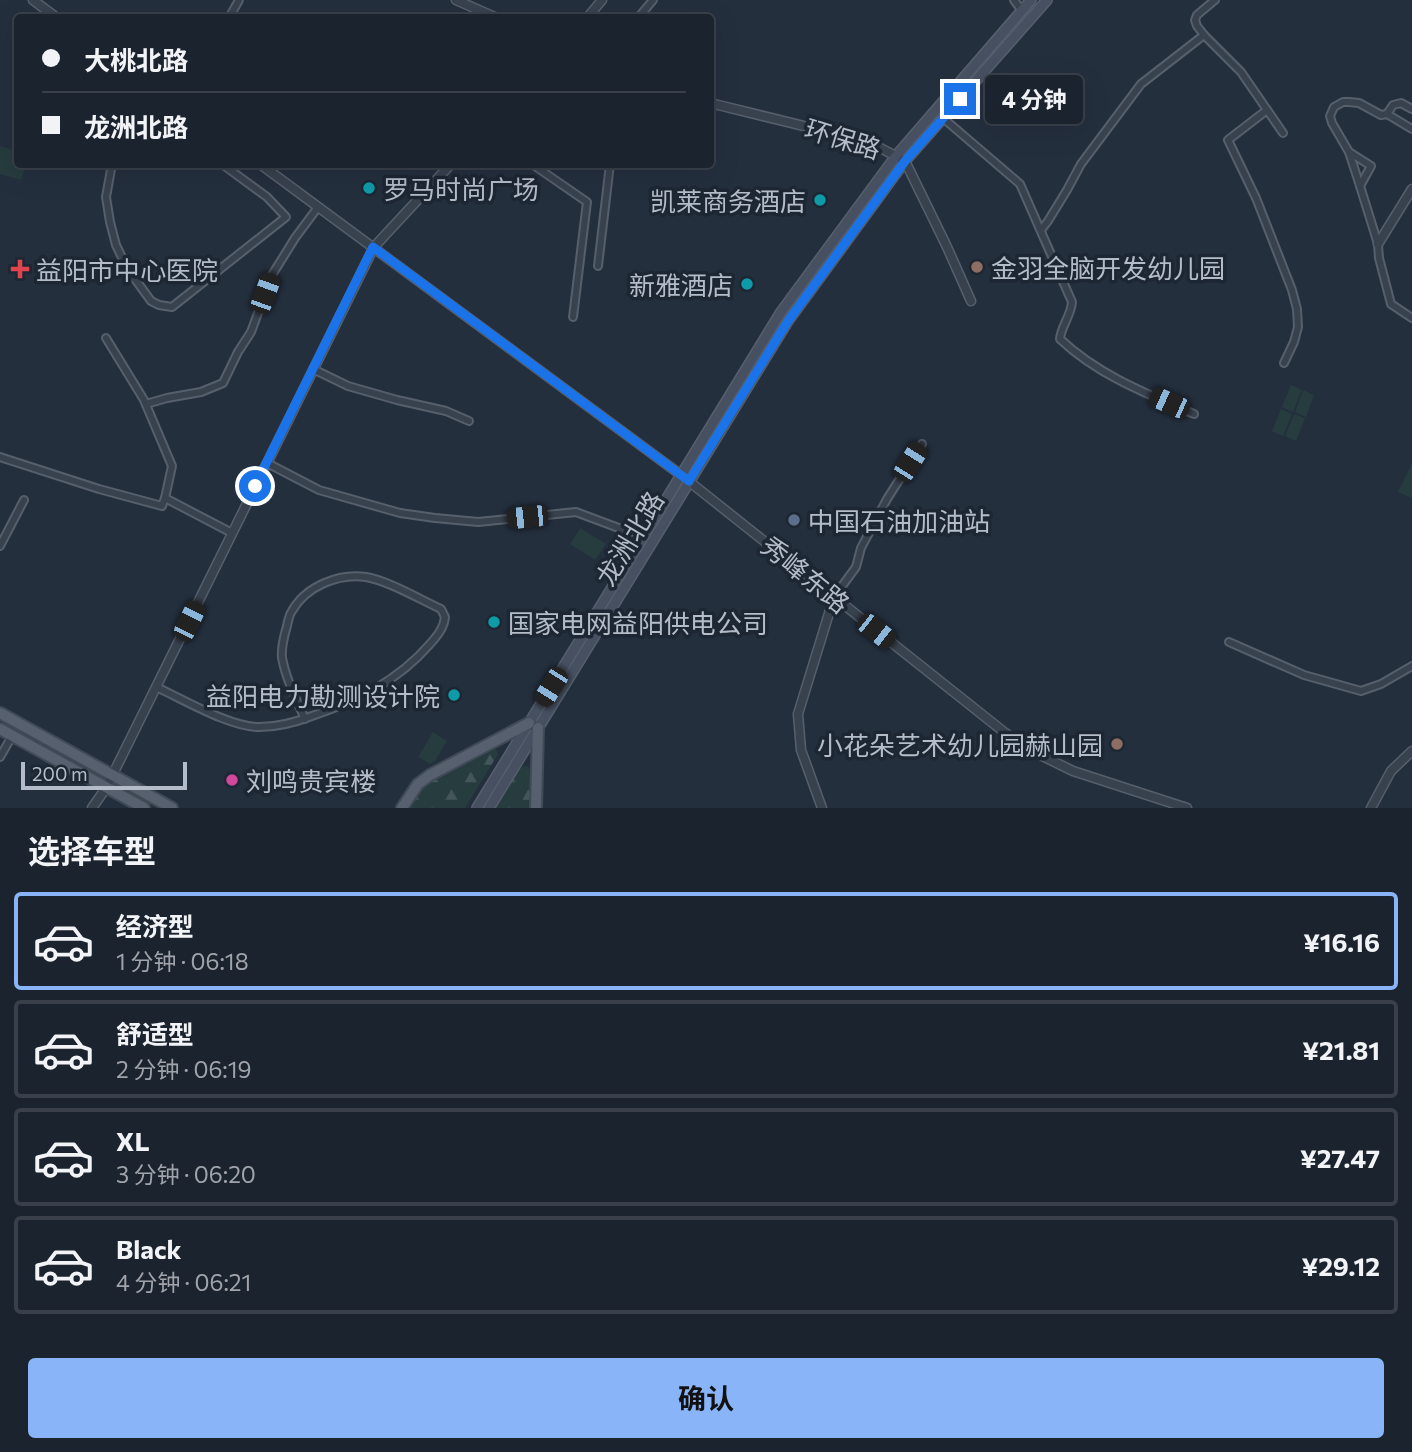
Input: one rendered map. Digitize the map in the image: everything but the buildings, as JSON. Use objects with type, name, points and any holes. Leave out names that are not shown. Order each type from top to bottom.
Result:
[{"type":"main road","name":"龙洲北路","points":[[901,159],[943,118],[1047,0]]},
{"type":"main road","name":"龙洲北路","points":[[477,808],[533,725],[685,478],[781,312],[1027,4]]},
{"type":"main road","name":"龙洲北路","points":[[489,808],[533,725],[646,534],[685,478]]},
{"type":"main road","points":[[0,713],[172,808]]},
{"type":"main road","points":[[402,808],[418,784],[430,775],[533,725],[536,808]]},
{"type":"main road","points":[[0,729],[144,808]]},
{"type":"street","points":[[33,0],[52,14]]},
{"type":"street","points":[[456,0],[488,14]]},
{"type":"street","points":[[591,14],[603,0]]},
{"type":"street","points":[[641,14],[653,0]]},
{"type":"street","points":[[1014,0],[1027,4]]},
{"type":"street","points":[[1215,0],[1198,15],[1195,20],[1197,26],[1241,72],[1283,133]]},
{"type":"street","points":[[1041,230],[1068,190],[1081,164],[1141,84],[1204,35]]},
{"type":"street","points":[[1412,129],[1387,114],[1381,115],[1359,103],[1342,102],[1334,107],[1330,116],[1349,152],[1378,244],[1391,304],[1412,318]]},
{"type":"street","points":[[1387,114],[1393,105],[1401,103],[1412,109]]},
{"type":"street","name":"环保路","points":[[714,104],[869,142],[901,159],[947,247],[971,302]]},
{"type":"street","points":[[1267,110],[1228,140],[1256,198],[1297,309],[1298,327],[1284,363]]},
{"type":"street","points":[[943,118],[1020,184],[1072,302],[1060,339],[1120,382],[1194,414]]},
{"type":"street","points":[[1349,152],[1371,166],[1360,186]]},
{"type":"street","points":[[111,168],[106,197],[116,245],[127,268],[151,301],[172,307],[286,217],[267,197],[227,168]]},
{"type":"street","name":"秀峰东路","points":[[265,168],[685,478],[1004,732],[1032,751],[1073,771],[1187,808]]},
{"type":"street","points":[[92,808],[106,788],[373,247],[447,168]]},
{"type":"street","points":[[538,168],[587,202],[573,317]]},
{"type":"street","points":[[598,266],[610,168]]},
{"type":"street","points":[[1378,244],[1412,188]]},
{"type":"street","points":[[146,404],[201,392],[223,383],[251,331],[272,275],[318,207]]},
{"type":"street","points":[[0,457],[162,506],[172,466],[146,404],[106,338]]},
{"type":"street","points":[[313,369],[348,386],[446,411],[469,421]]},
{"type":"street","points":[[822,808],[801,750],[798,714],[834,597],[856,567],[861,548],[887,499],[922,444]]},
{"type":"street","points":[[267,463],[319,490],[400,513],[478,522],[576,512],[624,530],[646,534]]},
{"type":"street","points":[[165,498],[232,533]]},
{"type":"street","points":[[0,546],[24,500]]},
{"type":"street","points":[[156,687],[226,720],[258,728],[287,724],[305,719],[346,704],[392,679],[435,638],[444,625],[445,617],[441,609],[381,581],[368,578],[353,576],[315,586],[291,611],[282,656],[290,687],[305,719]]},
{"type":"street","points":[[1229,642],[1304,675],[1361,691],[1381,684],[1412,666]]},
{"type":"street","points":[[0,757],[12,736]]},
{"type":"street","points":[[1371,808],[1391,771],[1412,751]]},
{"type":"green space","points":[[0,146],[14,150],[14,168],[25,168],[21,180],[0,174]]},
{"type":"green space","points":[[1291,385],[1302,390],[1293,412],[1282,407]]},
{"type":"green space","points":[[1303,390],[1314,395],[1306,417],[1295,412]]},
{"type":"green space","points":[[1281,409],[1292,414],[1283,436],[1272,431]]},
{"type":"green space","points":[[1294,414],[1305,418],[1296,441],[1285,436]]},
{"type":"green space","points":[[1412,463],[1412,498],[1398,492]]},
{"type":"green space","points":[[580,528],[606,544],[595,560],[570,544]]},
{"type":"green space","points":[[433,732],[447,741],[435,761],[430,764],[418,757]]},
{"type":"green space","points":[[491,749],[496,749],[498,754],[465,808],[406,808],[421,785]]},
{"type":"green space","points":[[526,766],[531,769],[532,808],[494,808],[518,769]]},
{"type":"place","name":"罗马时尚广场","points":[[369,188]]},
{"type":"place","name":"凯莱商务酒店","points":[[820,200]]},
{"type":"place","name":"金羽全脑开发幼儿园","points":[[977,267]]},
{"type":"place","name":"益阳市中心医院","points":[[20,269]]},
{"type":"place","name":"新雅酒店","points":[[747,284]]},
{"type":"place","name":"中国石油加油站","points":[[794,520]]},
{"type":"place","name":"国家电网益阳供电公司","points":[[494,622]]},
{"type":"place","name":"益阳电力勘测设计院","points":[[454,695]]},
{"type":"place","name":"小花朵艺术幼儿园赫山园","points":[[1117,744]]},
{"type":"place","name":"刘鸣贵宾楼","points":[[232,780]]},
{"type":"route","points":[[255,486],[373,247],[689,481],[788,321],[905,161],[960,99]]}]
